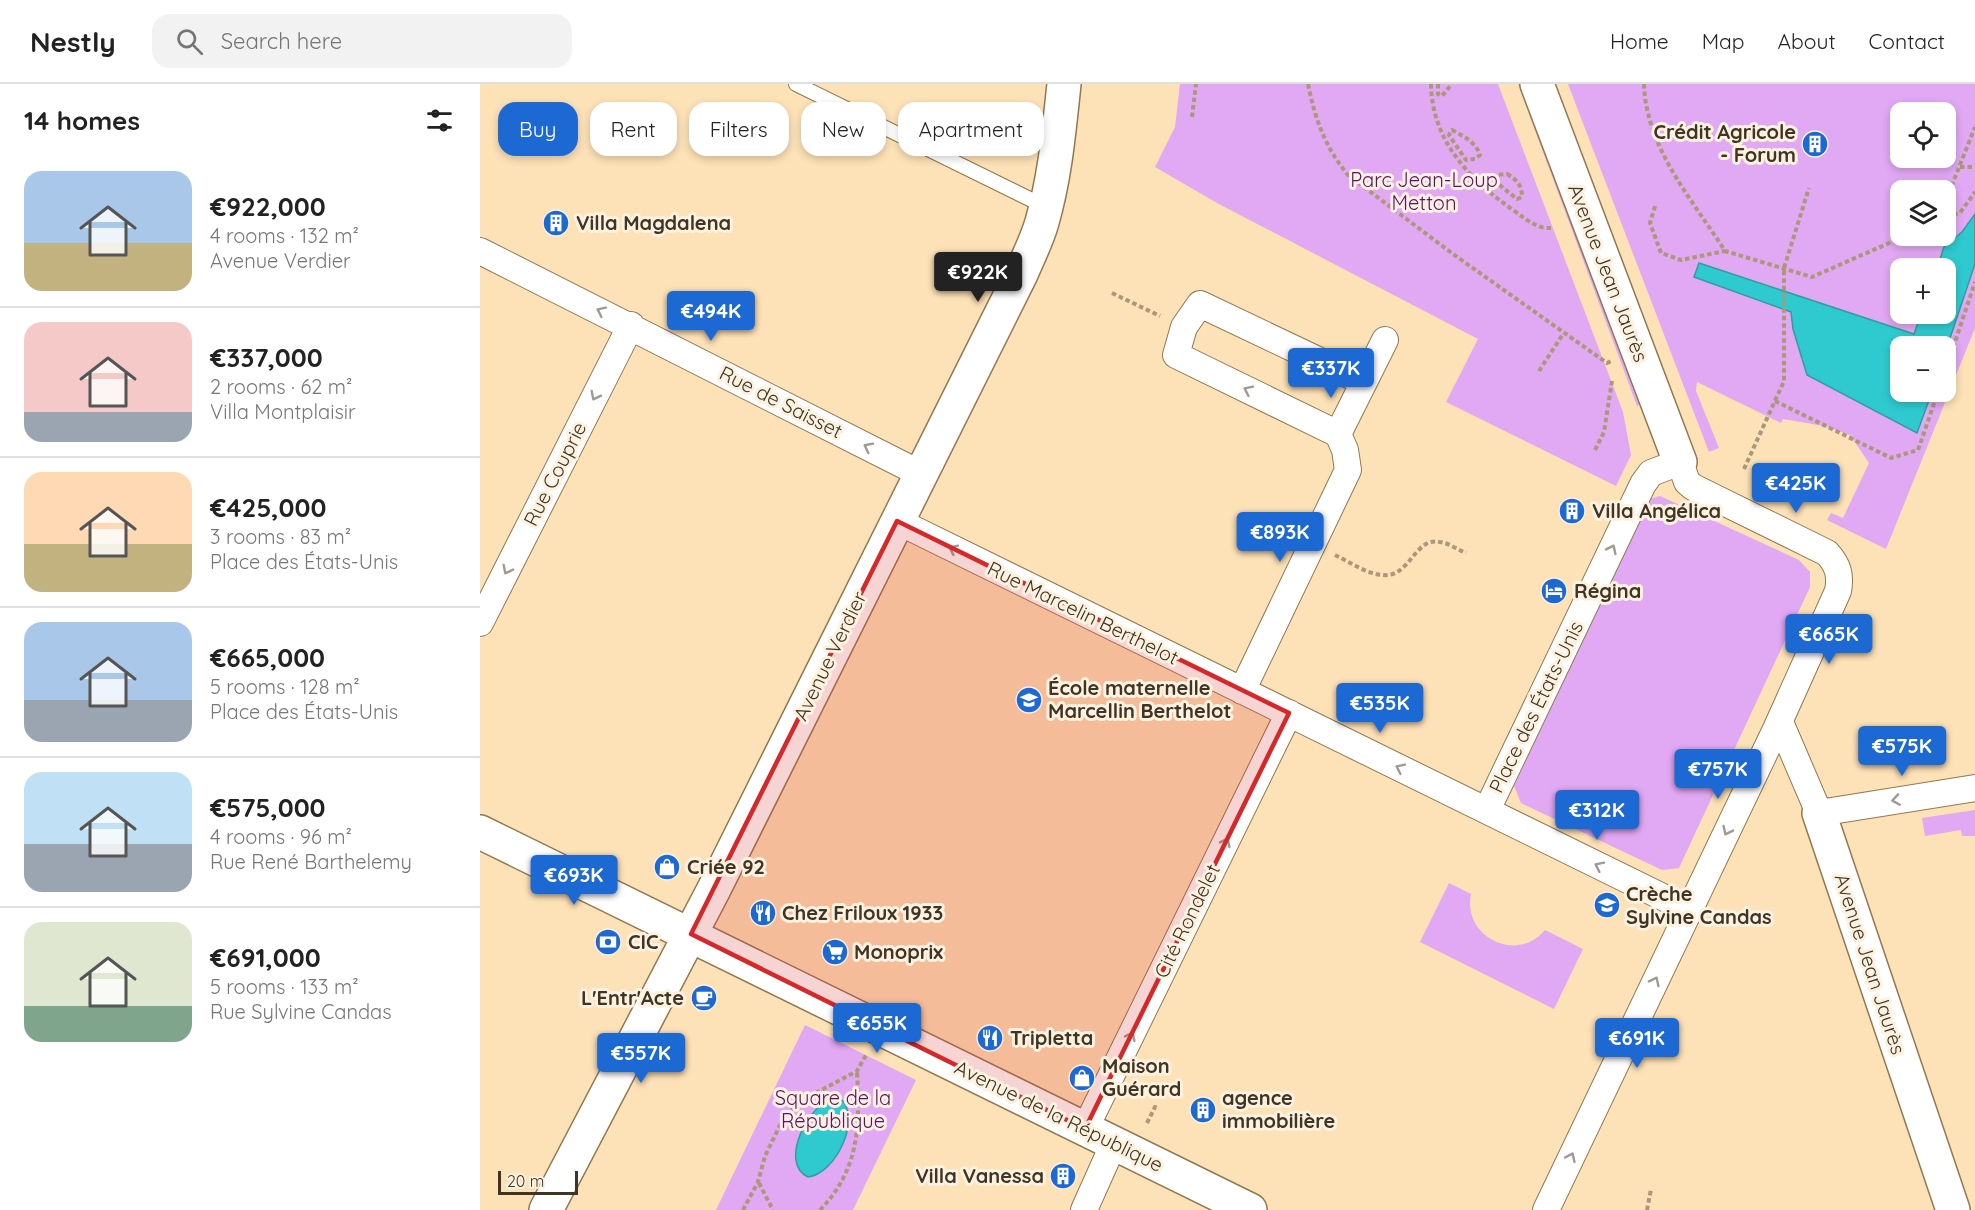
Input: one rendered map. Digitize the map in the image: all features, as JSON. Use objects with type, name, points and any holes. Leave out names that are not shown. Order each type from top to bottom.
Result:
[{"type":"main road","name":"Avenue Verdier","points":[[546,1210],[691,934],[1021,274],[1042,225],[1055,164],[1064,84]]},
{"type":"main road","name":"Avenue Jean Jaurès","points":[[1537,84],[1680,462]]},
{"type":"main road","name":"Avenue Jean Jaurès","points":[[1819,813],[1953,1210]]},
{"type":"main road","name":"Avenue de la République","points":[[480,832],[1250,1210]]},
{"type":"street","name":"Rue de Saisset","points":[[480,251],[921,474]]},
{"type":"street","points":[[1338,434],[1176,355],[1184,327],[1200,304],[1364,382]]},
{"type":"street","name":"Rue Couprie","points":[[480,623],[631,326]]},
{"type":"street","points":[[1242,691],[1348,470],[1338,434],[1386,340]]},
{"type":"street","points":[[1546,1210],[1780,722],[1838,591],[1839,570],[1827,553],[1693,488],[1687,482],[1680,462]]},
{"type":"street","name":"Place des États-Unis","points":[[1487,810],[1643,484],[1651,473],[1680,462]]},
{"type":"street","name":"Rue Marcelin Berthelot","points":[[897,521],[1689,910]]},
{"type":"street","name":"Cité Rondelet","points":[[1084,1210],[1100,1136],[1289,713]]},
{"type":"street","name":"Avenue Jean Jaurès","points":[[1780,722],[1819,813]]},
{"type":"street","points":[[1819,813],[1975,788]]},
{"type":"lane","points":[[796,84],[1046,207]]},
{"type":"path","points":[[1192,117],[1196,84]]},
{"type":"path","points":[[1308,84],[1315,119],[1332,155],[1348,175],[1563,334],[1606,363],[1616,357]]},
{"type":"path","points":[[1431,84],[1431,99],[1437,126],[1449,151],[1466,171],[1497,198],[1540,228],[1554,228]]},
{"type":"path","points":[[1438,84],[1438,94],[1442,96],[1452,84]]},
{"type":"path","points":[[1644,84],[1644,109],[1657,146],[1725,251]]},
{"type":"path","points":[[1954,180],[1975,127]]},
{"type":"path","points":[[1452,130],[1467,138],[1478,148],[1479,154],[1475,159],[1466,160],[1456,146],[1449,135],[1452,130]]},
{"type":"path","points":[[1449,151],[1456,146]]},
{"type":"path","points":[[1960,167],[1975,167]]},
{"type":"path","points":[[1507,174],[1516,179],[1522,189],[1522,197],[1517,199],[1504,190],[1492,179],[1496,175],[1507,174]]},
{"type":"path","points":[[1744,469],[1784,381],[1784,268],[1809,188]]},
{"type":"path","points":[[1497,198],[1504,190]]},
{"type":"path","points":[[1956,214],[1960,213],[1975,192]]},
{"type":"path","points":[[1655,206],[1650,223],[1661,253],[1682,260],[1725,251],[1812,278],[1890,243]]},
{"type":"path","points":[[1956,339],[1975,282]]},
{"type":"path","points":[[1112,293],[1184,327]]},
{"type":"path","points":[[1539,371],[1563,334]]},
{"type":"path","points":[[1595,450],[1604,432],[1612,381]]},
{"type":"path","points":[[1775,401],[1891,458],[1918,450],[1935,402]]},
{"type":"path","points":[[1312,546],[1385,576],[1398,574],[1428,543],[1440,541],[1466,553]]},
{"type":"path","points":[[743,1210],[758,1182],[765,1156],[785,1114],[799,1102],[857,1071],[866,1055]]},
{"type":"path","points":[[820,1210],[839,1186],[858,1138],[860,1121],[857,1071]]},
{"type":"path","points":[[1147,1123],[1155,1107],[1158,1109]]},
{"type":"path","points":[[758,1182],[773,1210]]},
{"type":"path","points":[[1647,1210],[1651,1189]]},
{"type":"highlighted area","points":[[897,521],[1289,713],[1085,1129],[691,934]]},
{"type":"green space","name":"Parc Jean-Loup Metton","points":[[1180,84],[1498,84],[1623,412],[1631,455],[1616,486],[1446,402],[1478,339],[1217,203],[1155,167],[1175,127]]},
{"type":"green space","points":[[1518,84],[1523,84],[1641,404],[1637,406]]},
{"type":"green space","points":[[1568,84],[1975,84],[1975,328],[1956,375],[1956,336],[1890,336],[1890,402],[1945,402],[1886,549],[1827,520],[1831,513],[1843,518],[1869,463],[1850,435],[1824,426],[1783,419],[1781,423],[1697,382],[1696,391],[1719,448],[1709,452]]},
{"type":"green space","points":[[1660,496],[1799,560],[1810,572],[1810,587],[1679,868],[1662,870],[1521,803],[1514,786],[1650,499]]},
{"type":"green space","points":[[1975,810],[1975,836],[1962,836],[1961,830],[1925,836],[1922,818]]},
{"type":"green space","points":[[1449,883],[1471,894],[1470,909],[1475,923],[1494,941],[1507,945],[1520,945],[1533,940],[1545,930],[1583,949],[1554,1009],[1420,942]]},
{"type":"green space","name":"Square de la République","points":[[805,1025],[916,1080],[853,1210],[716,1210]]},
{"type":"water","points":[[1975,214],[1975,264],[1956,320],[1956,258],[1940,258],[1945,246],[1956,246],[1956,237]]},
{"type":"water","points":[[1699,263],[1914,334],[1918,324],[1955,324],[1951,336],[1890,336],[1890,402],[1928,402],[1917,433],[1807,375],[1793,329],[1791,312],[1694,277]]},
{"type":"water","points":[[834,1098],[842,1100],[847,1109],[847,1133],[836,1157],[818,1174],[808,1177],[799,1170],[796,1159],[796,1147],[800,1134],[815,1110],[824,1102]]},
{"type":"place","name":"Crédit Agricole - Forum","points":[[1815,144]]},
{"type":"place","name":"Villa Magdalena","points":[[556,223]]},
{"type":"place","name":"Villa Angélica","points":[[1572,511]]},
{"type":"place","name":"Régina","points":[[1554,591]]},
{"type":"place","name":"École maternelle Marcellin Berthelot","points":[[1029,700]]},
{"type":"place","name":"Criée 92","points":[[667,867]]},
{"type":"place","name":"Crèche Sylvine Candas","points":[[1607,905]]},
{"type":"place","name":"Chez Friloux 1933","points":[[763,913]]},
{"type":"place","name":"CIC","points":[[608,942]]},
{"type":"place","name":"Monoprix","points":[[835,952]]},
{"type":"place","name":"L'Entr'Acte","points":[[704,998]]},
{"type":"place","name":"Tripletta","points":[[990,1038]]},
{"type":"place","name":"Maison Guérard","points":[[1082,1078]]},
{"type":"place","name":"agence immobilière","points":[[1203,1110]]},
{"type":"place","name":"Villa Vanessa","points":[[1063,1176]]}]
